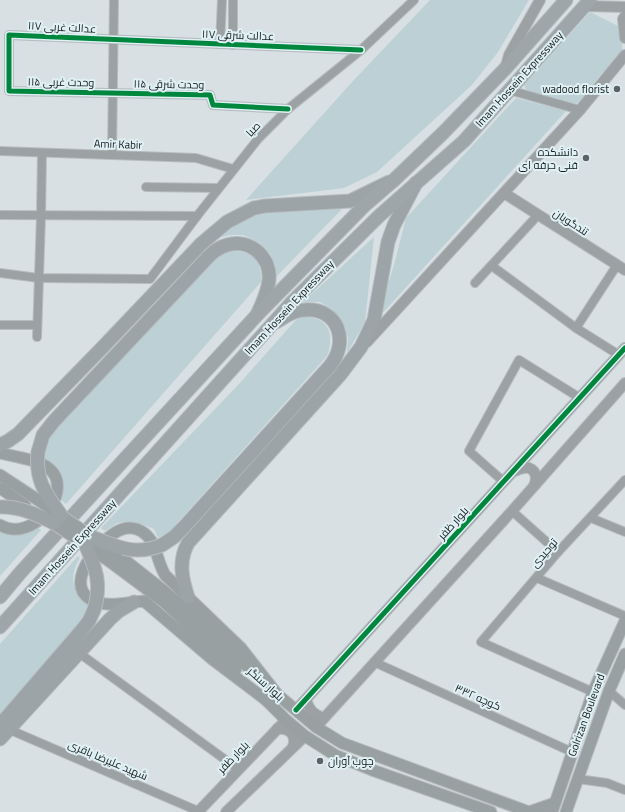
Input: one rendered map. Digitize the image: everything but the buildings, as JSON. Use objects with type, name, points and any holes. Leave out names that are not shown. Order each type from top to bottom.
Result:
[{"type":"highway","name":"Imam Hossein Expressway","points":[[0,597],[257,315],[365,205],[394,180],[443,133],[505,68],[566,0]]},
{"type":"highway","name":"Imam Hossein Expressway","points":[[0,627],[293,301],[344,249],[417,181],[464,141],[587,3]]},
{"type":"main road","points":[[0,445],[18,434],[201,244],[227,222],[254,208],[265,206],[350,201],[394,180]]},
{"type":"main road","points":[[188,597],[182,574],[181,561],[183,552],[188,544],[340,375],[361,347],[374,320],[388,242],[394,225],[417,181]]},
{"type":"main road","points":[[58,519],[41,484],[37,470],[38,452],[43,435],[54,421],[209,256],[220,247],[235,243],[244,244],[259,251],[263,256],[268,271],[269,280],[266,294],[257,315]]},
{"type":"main road","points":[[89,540],[131,550],[147,549],[162,545],[174,537],[329,367],[337,356],[340,346],[338,330],[335,323],[329,316],[322,312],[303,310],[293,312],[271,325]]},
{"type":"main road","points":[[0,453],[44,465],[52,471],[57,484],[56,495],[51,506],[35,523],[28,527],[16,530],[5,528],[0,525]]},
{"type":"main road","points":[[0,475],[28,500]]},
{"type":"main road","points":[[0,488],[28,500],[112,557]]},
{"type":"main road","points":[[0,507],[23,509],[58,519]]},
{"type":"main road","points":[[270,703],[212,659],[144,601],[112,604],[90,600],[81,589],[80,582],[83,569],[99,547],[112,535],[122,529],[129,528],[139,530],[152,540],[165,575],[241,648],[277,694]]},
{"type":"main road","points":[[3,731],[89,621],[94,610],[98,599],[98,582],[89,540]]},
{"type":"main road","name":"بلوار سنگر","points":[[112,557],[163,590],[190,613],[277,694],[316,727],[333,738],[352,747],[529,812]]},
{"type":"main road","name":"بلوار سنگر","points":[[112,557],[164,602],[220,654],[286,720],[324,749],[346,760],[491,812]]},
{"type":"main road","points":[[3,731],[79,653],[114,614],[134,602]]},
{"type":"main road","name":"Golrizan Boulevard","points":[[553,808],[593,692],[625,621]]},
{"type":"main road","name":"Golrizan Boulevard","points":[[566,812],[609,691],[625,654]]},
{"type":"main road","points":[[570,800],[573,812]]},
{"type":"main road","points":[[529,812],[553,808]]},
{"type":"street","points":[[112,154],[114,0]]},
{"type":"street","points":[[220,44],[222,0]]},
{"type":"street","points":[[233,0],[233,45]]},
{"type":"street","name":"صبا","points":[[40,278],[150,279],[218,188],[258,139],[288,109],[361,50],[414,0]]},
{"type":"street","points":[[505,68],[509,55],[540,0]]},
{"type":"street","points":[[587,3],[625,6],[624,0]]},
{"type":"street","points":[[625,16],[623,19],[625,38]]},
{"type":"street","name":"۱۱۷ عدالت غربی","points":[[9,91],[9,35],[114,40]]},
{"type":"street","name":"۱۱۷ عدالت شرقی","points":[[114,40],[361,50]]},
{"type":"street","points":[[357,352],[580,110],[625,55]]},
{"type":"street","points":[[509,90],[580,110]]},
{"type":"street","name":"۱۱۵ وحدت غربی","points":[[9,91],[113,93]]},
{"type":"street","name":"۱۱۵ وحدت شرقی","points":[[113,93],[210,95],[213,105],[288,109]]},
{"type":"street","name":"Amir Kabir","points":[[0,151],[196,158],[233,169]]},
{"type":"street","points":[[37,337],[40,278],[42,153]]},
{"type":"street","points":[[146,186],[218,188]]},
{"type":"street","name":"تندگویان","points":[[504,193],[621,268]]},
{"type":"street","points":[[0,215],[197,216]]},
{"type":"street","points":[[475,283],[538,215]]},
{"type":"street","points":[[492,266],[576,328],[622,351]]},
{"type":"street","points":[[576,328],[621,268]]},
{"type":"street","points":[[0,273],[40,278]]},
{"type":"street","points":[[0,325],[37,325]]},
{"type":"street","name":"بلوار ظفر","points":[[296,710],[622,351]]},
{"type":"street","points":[[504,482],[469,451],[519,360],[580,398]]},
{"type":"street","points":[[316,727],[533,488],[625,383]]},
{"type":"street","points":[[515,470],[528,468],[532,470],[536,477],[533,488]]},
{"type":"street","name":"توحیدی","points":[[593,692],[481,642],[558,552],[625,480]]},
{"type":"street","points":[[512,511],[558,552]]},
{"type":"street","points":[[591,518],[625,532]]},
{"type":"street","points":[[537,578],[625,616]]},
{"type":"street","points":[[79,653],[238,769]]},
{"type":"street","name":"کوچه ۳۳۲","points":[[374,662],[572,752]]},
{"type":"street","points":[[609,691],[625,705]]},
{"type":"street","points":[[306,700],[308,707],[312,712],[324,718]]},
{"type":"street","name":"بلوار ظفر","points":[[198,812],[286,720]]},
{"type":"street","points":[[277,729],[286,729],[293,734],[295,742],[293,747]]},
{"type":"street","name":"شهید علیرضا باقری","points":[[3,731],[198,812]]},
{"type":"street","points":[[226,812],[305,736]]},
{"type":"street","points":[[578,779],[607,783],[625,790]]},
{"type":"shaded area","points":[[430,0],[529,0],[498,52],[472,85],[377,172],[344,188],[246,200],[353,81]]},
{"type":"shaded area","points":[[590,12],[620,27],[623,54],[606,74],[603,72],[588,90],[590,91],[578,103],[565,105],[529,95],[524,85]]},
{"type":"shaded area","points":[[516,98],[566,111],[380,316],[380,309],[394,265],[406,218]]},
{"type":"shaded area","points":[[342,209],[276,277],[271,255],[260,243],[243,235],[231,235],[217,238],[232,222],[250,216],[283,211]]},
{"type":"shaded area","points":[[374,237],[365,322],[347,353],[348,338],[345,327],[332,309],[320,302],[303,302]]},
{"type":"shaded area","points":[[232,251],[246,253],[255,259],[260,268],[261,282],[66,504],[60,499],[62,492],[62,481],[60,476],[58,472],[44,459],[49,439],[55,430],[217,258],[224,253]]},
{"type":"shaded area","points":[[304,317],[319,320],[328,329],[330,341],[327,356],[170,531],[158,538],[154,529],[131,522],[117,523],[105,531],[101,528],[239,384],[294,322],[298,318]]},
{"type":"shaded area","points":[[37,527],[41,530],[0,576],[0,529]]},
{"type":"shaded area","points":[[78,556],[80,558],[76,565],[73,577],[75,589],[78,595],[89,605],[84,617],[0,717],[0,644]]},
{"type":"cycle path","points":[[288,109],[213,105],[210,95],[9,91],[9,35],[361,50]]},
{"type":"cycle path","points":[[296,710],[625,348]]},
{"type":"place","name":"wadood florist","points":[[617,89]]},
{"type":"place","name":"دانشکده فنی حرفه ای","points":[[586,158]]},
{"type":"place","name":"چوب آوران","points":[[320,761]]}]
